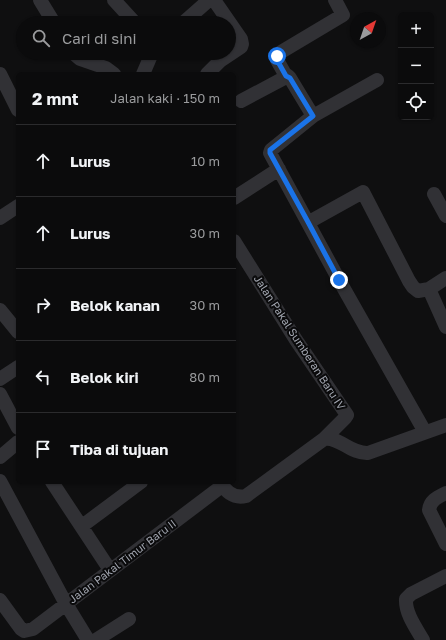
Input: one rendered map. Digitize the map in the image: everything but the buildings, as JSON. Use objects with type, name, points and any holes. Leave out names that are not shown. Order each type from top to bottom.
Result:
[{"type":"street","points":[[40,0],[50,16]]},
{"type":"street","points":[[114,0],[129,16]]},
{"type":"street","points":[[313,116],[290,78],[286,76],[277,60],[277,56],[281,52],[343,15],[335,0]]},
{"type":"street","points":[[193,16],[214,2],[225,16]]},
{"type":"street","points":[[236,32],[241,39],[242,44],[236,49]]},
{"type":"street","points":[[83,60],[106,68],[111,72]]},
{"type":"street","points":[[144,72],[149,60]]},
{"type":"street","points":[[209,72],[221,60]]},
{"type":"street","points":[[0,74],[16,106]]},
{"type":"street","points":[[241,101],[286,76]]},
{"type":"street","points":[[377,80],[313,116],[270,151],[339,280],[425,432]]},
{"type":"street","points":[[236,197],[279,169]]},
{"type":"street","points":[[308,222],[363,192],[413,287],[418,291],[429,289],[446,278]]},
{"type":"street","points":[[434,194],[446,216]]},
{"type":"street","points":[[0,218],[16,207]]},
{"type":"street","name":"Jalan Pakal Sumberan Baru IV","points":[[236,244],[296,340],[347,414],[345,418],[324,439]]},
{"type":"street","points":[[429,289],[446,327]]},
{"type":"street","points":[[0,310],[16,330]]},
{"type":"street","points":[[0,379],[16,368]]},
{"type":"street","points":[[0,394],[16,424]]},
{"type":"street","points":[[221,484],[234,496],[246,496],[324,439],[331,438],[357,451],[368,453],[446,425]]},
{"type":"street","points":[[0,457],[16,444]]},
{"type":"street","points":[[0,481],[66,604],[88,640]]},
{"type":"street","points":[[53,484],[110,570]]},
{"type":"street","points":[[82,526],[138,484]]},
{"type":"street","name":"Jalan Pakal Timur Baru II","points":[[0,600],[21,629],[24,631],[33,629],[221,484]]},
{"type":"street","points":[[446,493],[433,500],[429,510],[446,544]]},
{"type":"street","points":[[422,640],[412,621],[406,599],[411,594],[446,576]]},
{"type":"street","points":[[96,640],[129,619]]},
{"type":"route","points":[[277,56],[277,60],[286,76],[290,78],[313,116],[270,150],[270,153],[339,280]]}]
